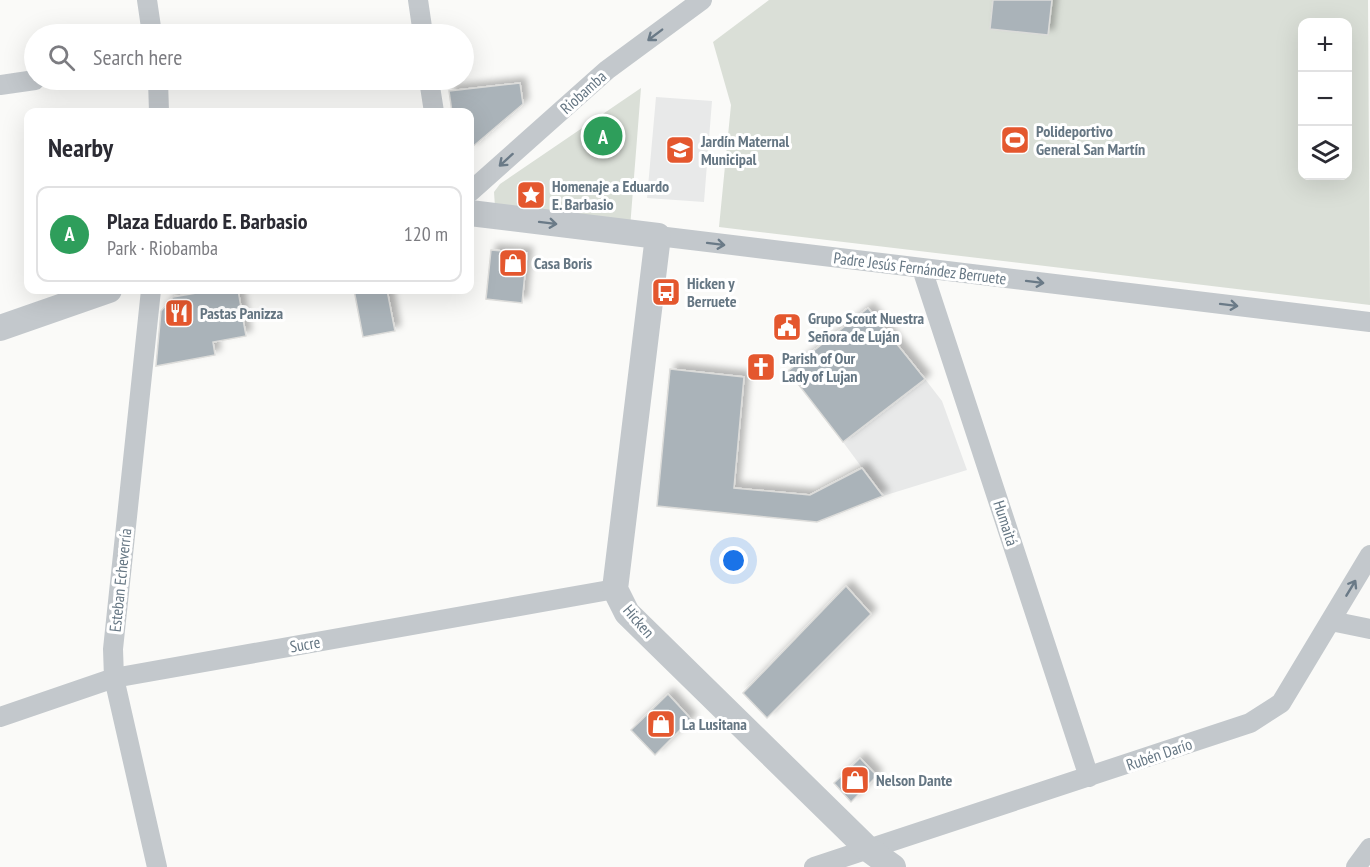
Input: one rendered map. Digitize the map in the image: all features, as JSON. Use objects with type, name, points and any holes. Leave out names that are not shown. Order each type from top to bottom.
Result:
[{"type":"street","points":[[147,0],[151,24]]},
{"type":"street","points":[[418,0],[422,24]]},
{"type":"street","name":"Riobamba","points":[[474,188],[607,70],[702,0]]},
{"type":"street","points":[[0,85],[24,82]]},
{"type":"street","points":[[158,90],[159,108]]},
{"type":"street","points":[[431,90],[433,108]]},
{"type":"street","name":"Padre Jesús Fernández Berruete","points":[[474,213],[1370,322]]},
{"type":"street","name":"Hicken","points":[[658,236],[615,589],[627,613],[868,849],[894,867]]},
{"type":"street","name":"Humaitá","points":[[922,269],[1089,777]]},
{"type":"street","points":[[0,328],[98,294]]},
{"type":"street","name":"Esteban Echeverría","points":[[151,294],[113,649],[114,678],[157,867]]},
{"type":"street","name":"Rubén Darío","points":[[814,867],[1250,723],[1269,713],[1281,703],[1370,555]]},
{"type":"street","name":"Sucre","points":[[0,717],[114,678],[615,589]]},
{"type":"street","points":[[1331,621],[1370,629]]},
{"type":"street","points":[[1356,867],[1370,848]]},
{"type":"shaded area","name":"Polideportivo General San Martín","points":[[769,0],[1368,0],[1370,305],[719,227],[731,105],[713,42]]},
{"type":"shaded area","points":[[641,88],[630,228],[495,207],[494,192],[500,184]]},
{"type":"shaded area","name":"Jardín Maternal Municipal","points":[[656,97],[712,101],[704,202],[647,198]]},
{"type":"shaded area","points":[[925,379],[942,401],[967,470],[883,496],[843,442]]},
{"type":"building","points":[[993,0],[1052,0],[1048,35],[990,29]]},
{"type":"building","points":[[520,83],[523,104],[474,146],[474,108],[451,108],[449,91],[474,90]]},
{"type":"building","points":[[491,250],[527,253],[522,303],[486,299]]},
{"type":"building","points":[[191,294],[239,294],[246,336],[213,342],[215,355],[156,366],[161,311],[173,297]]},
{"type":"building","points":[[355,294],[388,294],[395,331],[363,337]]},
{"type":"building","points":[[868,308],[925,379],[843,442],[788,371]]},
{"type":"building","points":[[670,369],[744,377],[734,488],[810,495],[862,468],[883,496],[817,522],[657,506]]},
{"type":"building","points":[[846,586],[871,614],[767,718],[743,693]]},
{"type":"building","name":"La Lusitana","points":[[668,694],[691,719],[655,755],[631,730]]},
{"type":"building","name":"Nelson Dante","points":[[860,758],[877,776],[851,802],[834,783]]},
{"type":"place","name":"Plaza Eduardo E. Barbasio","points":[[603,136]]},
{"type":"place","name":"Polideportivo General San Martín","points":[[1015,140]]},
{"type":"place","name":"Jardín Maternal Municipal","points":[[680,150]]},
{"type":"place","name":"Homenaje a Eduardo E. Barbasio","points":[[531,195]]},
{"type":"place","name":"Casa Boris","points":[[513,263]]},
{"type":"place","name":"Hicken y Berruete","points":[[666,292]]},
{"type":"place","name":"Pastas Panizza","points":[[179,313]]},
{"type":"place","name":"Grupo Scout Nuestra Señora de Luján","points":[[787,327]]},
{"type":"place","name":"Parish of Our Lady of Lujan","points":[[761,367]]},
{"type":"place","name":"La Lusitana","points":[[661,724]]},
{"type":"place","name":"Nelson Dante","points":[[855,780]]}]
